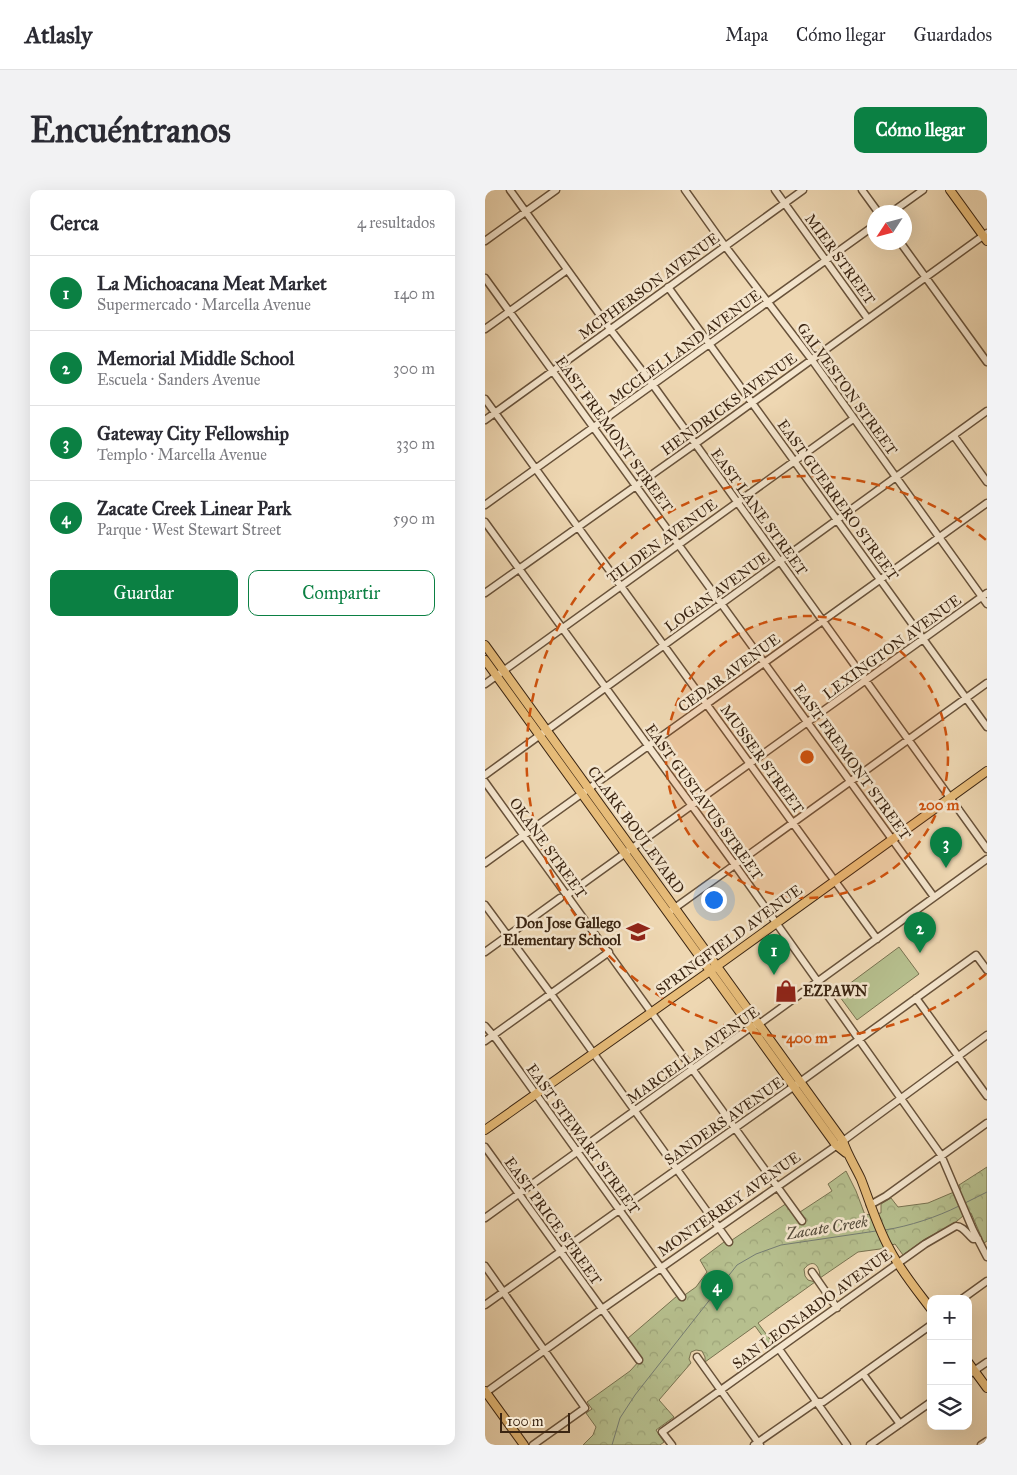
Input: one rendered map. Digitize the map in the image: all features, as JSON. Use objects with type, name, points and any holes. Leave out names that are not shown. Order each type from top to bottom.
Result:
[{"type":"main road","points":[[950,190],[986,236]]},
{"type":"main road","name":"CLARK BOULEVARD","points":[[485,645],[500,673],[585,791],[629,851],[675,908],[751,1027],[797,1084]]},
{"type":"main road","name":"CLARK BOULEVARD","points":[[485,660],[500,673]]},
{"type":"main road","name":"SPRINGFIELD AVENUE","points":[[485,1130],[777,924],[987,771]]},
{"type":"main road","name":"CLARK BOULEVARD","points":[[629,851],[668,913],[759,1024],[797,1084],[847,1154],[860,1178],[889,1248],[927,1303]]},
{"type":"main road","points":[[972,1374],[987,1388]]},
{"type":"main road","points":[[485,1392],[524,1445]]},
{"type":"street","name":"EAST LANE STREET","points":[[509,190],[653,385],[987,849]]},
{"type":"street","points":[[485,241],[556,190]]},
{"type":"street","name":"GALVESTON STREET","points":[[685,190],[812,360],[939,538],[984,595],[987,604]]},
{"type":"street","name":"MIER STREET","points":[[775,190],[868,319]]},
{"type":"street","name":"MCPHERSON AVENUE","points":[[485,420],[803,190]]},
{"type":"street","points":[[862,190],[873,205]]},
{"type":"street","points":[[902,205],[923,190]]},
{"type":"street","name":"MCCLELLAND AVENUE","points":[[485,505],[867,232]]},
{"type":"street","name":"HENDRICKS AVENUE","points":[[485,593],[925,277],[986,236]]},
{"type":"street","points":[[906,250],[987,362]]},
{"type":"street","points":[[485,329],[567,270]]},
{"type":"street","name":"EAST FREMONT STREET","points":[[485,278],[934,897]]},
{"type":"street","name":"EAST GUERRERO STREET","points":[[668,287],[987,727]]},
{"type":"street","name":"MUSSER STREET","points":[[485,399],[877,939]]},
{"type":"street","name":"LOGAN AVENUE","points":[[485,775],[987,411]]},
{"type":"street","name":"TILDEN AVENUE","points":[[485,684],[853,419]]},
{"type":"street","points":[[954,436],[987,482]]},
{"type":"street","name":"CEDAR AVENUE","points":[[485,863],[987,503]]},
{"type":"street","name":"EAST GUSTAVUS STREET","points":[[485,522],[735,865],[941,1155],[987,1257]]},
{"type":"street","name":"LEXINGTON AVENUE","points":[[567,896],[984,595]]},
{"type":"street","points":[[668,913],[987,683]]},
{"type":"street","name":"OKANE STREET","points":[[485,782],[802,1221]]},
{"type":"street","name":"MARCELLA AVENUE","points":[[485,1218],[987,860]]},
{"type":"street","points":[[485,952],[560,898]]},
{"type":"street","points":[[485,905],[729,1242]]},
{"type":"street","points":[[485,1041],[609,952]]},
{"type":"street","name":"SANDERS AVENUE","points":[[485,1305],[976,955],[987,970]]},
{"type":"street","points":[[916,998],[987,1096]]},
{"type":"street","name":"EAST STEWART STREET","points":[[485,1026],[682,1297]]},
{"type":"street","name":"MONTERREY AVENUE","points":[[485,1392],[839,1143],[987,1035]]},
{"type":"street","points":[[871,1208],[987,1123]]},
{"type":"street","name":"EAST PRICE STREET","points":[[485,1147],[639,1360]]},
{"type":"street","name":"SAN LEONARDO AVENUE","points":[[672,1445],[662,1432],[936,1237],[956,1226],[960,1226],[973,1240],[978,1240]]},
{"type":"street","points":[[485,1266],[585,1408],[533,1445]]},
{"type":"street","points":[[812,1272],[837,1308]]},
{"type":"street","points":[[968,1295],[987,1281]]},
{"type":"street","points":[[697,1357],[757,1444],[817,1402],[823,1402],[927,1329]]},
{"type":"street","points":[[779,1349],[847,1445]]},
{"type":"street","points":[[972,1372],[987,1362]]},
{"type":"street","points":[[863,1374],[899,1424]]},
{"type":"street","points":[[871,1445],[927,1405]]},
{"type":"street","points":[[981,1445],[987,1441]]},
{"type":"green space","points":[[899,947],[919,974],[857,1020],[837,993]]},
{"type":"green space","points":[[987,1167],[987,1241],[984,1243],[971,1213],[925,1239],[903,1255],[895,1244],[880,1249],[858,1252],[820,1278],[818,1267],[813,1264],[808,1265],[804,1269],[805,1276],[808,1280],[815,1282],[758,1323],[775,1346],[771,1348],[755,1326],[705,1362],[702,1351],[696,1350],[691,1352],[689,1359],[691,1363],[659,1400],[674,1417],[656,1430],[664,1442],[660,1445],[583,1445],[593,1435],[596,1427],[586,1413],[592,1409],[587,1402],[630,1371],[641,1359],[627,1339],[677,1296],[679,1299],[696,1287],[707,1272],[700,1260],[724,1242],[732,1240],[787,1203],[805,1220],[800,1212],[832,1191],[828,1184],[846,1171],[865,1215],[881,1213],[881,1204],[891,1198],[898,1207],[928,1203],[961,1189],[959,1185]]},
{"type":"waterway","name":"Zacate Creek","points":[[965,1203],[987,1192]]},
{"type":"waterway","name":"Zacate Creek","points":[[885,1230],[923,1221],[959,1206]]},
{"type":"waterway","name":"Zacate Creek","points":[[612,1445],[620,1418],[635,1395],[737,1265],[756,1254],[781,1245],[876,1231]]},
{"type":"place","name":"Gateway City Fellowship","points":[[946,868]]},
{"type":"place","name":"Don Jose Gallego Elementary School","points":[[638,932]]},
{"type":"place","name":"Memorial Middle School","points":[[920,953]]},
{"type":"place","name":"La Michoacana Meat Market","points":[[774,975]]},
{"type":"place","name":"EZPAWN","points":[[786,991]]},
{"type":"place","name":"Zacate Creek Linear Park","points":[[717,1311]]}]
